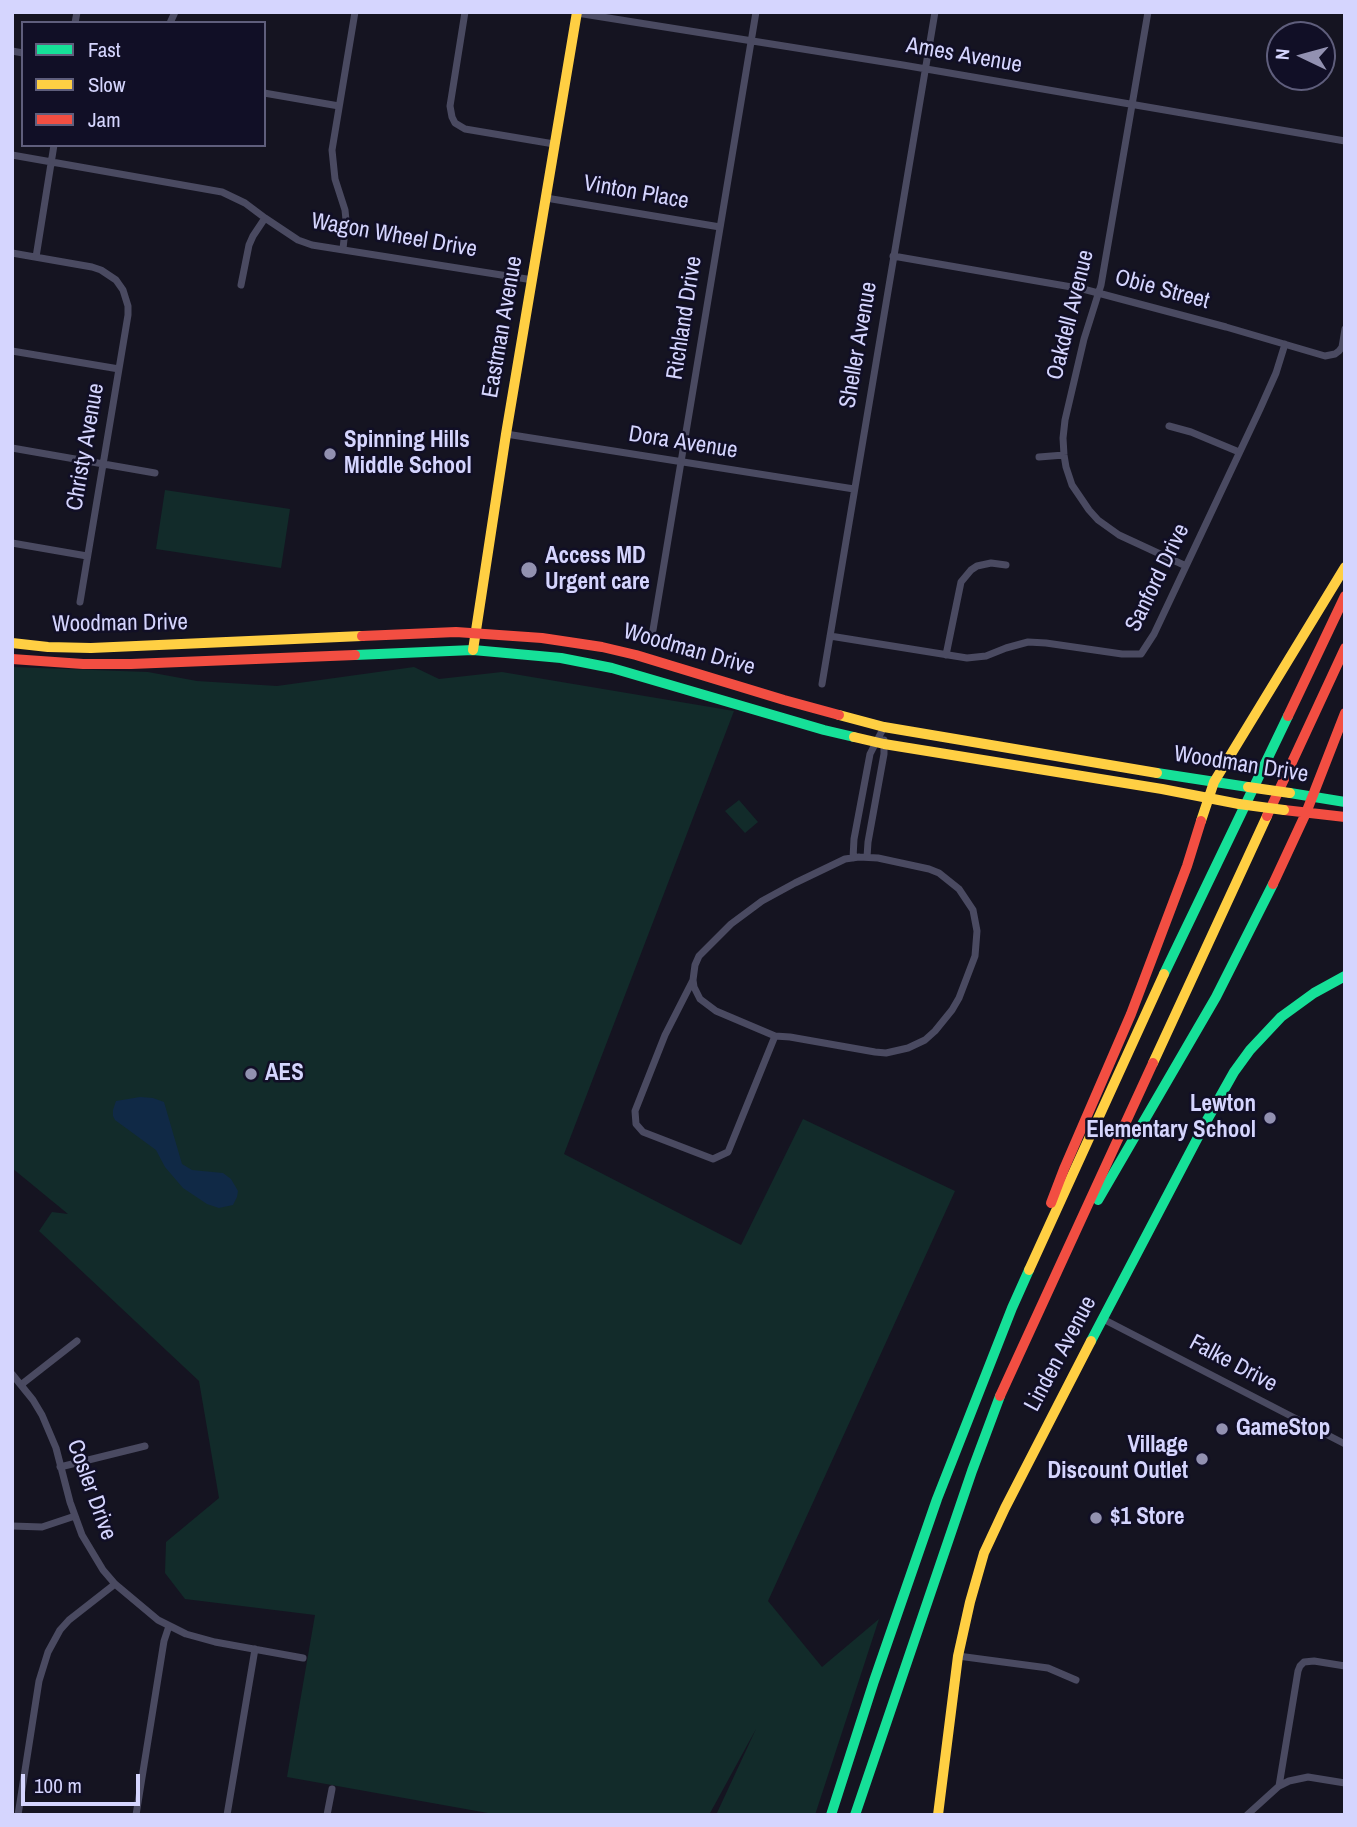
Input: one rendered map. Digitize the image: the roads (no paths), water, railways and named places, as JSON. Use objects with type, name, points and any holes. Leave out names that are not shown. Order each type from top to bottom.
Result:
[{"type":"main road","name":"Eastman Avenue","points":[[473,650],[577,13]]},
{"type":"main road","points":[[831,1815],[874,1681],[949,1468],[1064,1169],[1131,1014],[1187,866],[1214,782],[1345,567]]},
{"type":"main road","points":[[1012,1308],[1169,964],[1345,596]]},
{"type":"main road","name":"Woodman Drive","points":[[12,643],[91,648],[410,634],[475,633],[542,638],[602,647],[667,663],[784,700],[884,727],[1345,803]]},
{"type":"main road","points":[[855,1815],[972,1471],[1006,1381],[1345,648]]},
{"type":"main road","name":"Woodman Drive","points":[[12,659],[105,664],[473,650],[561,658],[612,668],[824,730],[880,743],[1239,804],[1345,817]]},
{"type":"main road","points":[[1069,1248],[1216,997],[1254,924],[1306,813],[1345,713]]},
{"type":"main road","name":"Linden Avenue","points":[[939,1815],[958,1656],[984,1553],[1036,1447],[1238,1066],[1283,1016],[1314,993],[1345,976]]},
{"type":"street","points":[[343,249],[346,220],[332,162],[355,12]]},
{"type":"street","points":[[466,12],[450,106],[455,122],[465,129],[554,144]]},
{"type":"street","name":"Richland Drive","points":[[653,630],[756,12]]},
{"type":"street","name":"Sheller Avenue","points":[[822,684],[935,12]]},
{"type":"street","name":"Oakdell Avenue","points":[[1148,12],[1099,293],[1084,339],[1065,420],[1064,455],[1072,485],[1098,520],[1119,535],[1186,566]]},
{"type":"street","name":"Ames Avenue","points":[[577,13],[1345,141]]},
{"type":"street","points":[[266,93],[339,106]]},
{"type":"street","points":[[12,253],[36,257],[54,147]]},
{"type":"street","name":"Wagon Wheel Drive","points":[[12,155],[210,189],[234,197],[298,240],[312,244],[533,280]]},
{"type":"street","name":"Vinton Place","points":[[546,198],[720,227]]},
{"type":"street","points":[[241,285],[249,245],[265,218]]},
{"type":"street","name":"Obie Street","points":[[893,256],[1083,289],[1325,356],[1335,354],[1342,347],[1345,329]]},
{"type":"street","name":"Christy Avenue","points":[[36,257],[101,270],[116,280],[126,298],[128,315],[80,602]]},
{"type":"street","name":"Sanford Drive","points":[[830,636],[977,658],[1016,644],[1039,642],[1122,654],[1141,654],[1154,634],[1239,453],[1276,373],[1285,344]]},
{"type":"street","points":[[12,351],[119,369]]},
{"type":"street","points":[[1169,426],[1191,432],[1239,453]]},
{"type":"street","name":"Dora Avenue","points":[[506,435],[854,489]]},
{"type":"street","points":[[12,448],[155,473]]},
{"type":"street","points":[[1039,457],[1064,455]]},
{"type":"street","points":[[12,543],[87,556]]},
{"type":"street","points":[[946,655],[961,582],[977,566],[991,563],[1006,565]]},
{"type":"street","points":[[853,858],[870,754],[880,743],[884,727]]},
{"type":"street","points":[[867,857],[884,754],[880,743]]},
{"type":"street","points":[[693,980],[697,995],[707,1005],[775,1036],[875,1052],[897,1051],[918,1044],[935,1031],[959,999],[978,942],[976,920],[968,900],[939,873],[867,857],[845,859],[746,912],[699,956],[693,980],[665,1035],[635,1111],[636,1124],[643,1132],[713,1159],[728,1152],[775,1036]]},
{"type":"street","name":"Falke Drive","points":[[1103,1319],[1345,1444]]},
{"type":"street","points":[[22,1384],[77,1341]]},
{"type":"street","name":"Cosler Drive","points":[[12,1374],[22,1384],[42,1415],[56,1448],[82,1535],[116,1584],[145,1610],[169,1626],[201,1639],[303,1658]]},
{"type":"street","points":[[60,1467],[145,1447]]},
{"type":"street","points":[[12,1526],[42,1527],[75,1516]]},
{"type":"street","points":[[18,1815],[39,1681],[48,1652],[69,1620],[116,1584]]},
{"type":"street","points":[[136,1815],[164,1641],[169,1626]]},
{"type":"street","points":[[227,1815],[255,1649]]},
{"type":"street","points":[[958,1656],[1048,1668],[1076,1679]]},
{"type":"street","points":[[1279,1786],[1298,1671],[1304,1662],[1345,1666]]},
{"type":"street","points":[[1247,1815],[1279,1786],[1289,1781],[1308,1777],[1345,1783]]},
{"type":"street","points":[[327,1815],[332,1788]]},
{"type":"water","points":[[140,1097],[164,1102],[182,1164],[192,1170],[223,1173],[231,1179],[238,1191],[233,1205],[219,1208],[207,1204],[183,1188],[165,1167],[156,1150],[115,1120],[113,1110],[116,1101]]},
{"type":"place","name":"Spinning Hills Middle School","points":[[330,454]]},
{"type":"place","name":"Access MD Urgent care","points":[[529,570]]},
{"type":"place","name":"AES","points":[[251,1074]]},
{"type":"place","name":"Lewton Elementary School","points":[[1270,1118]]},
{"type":"place","name":"GameStop","points":[[1222,1429]]},
{"type":"place","name":"Village Discount Outlet","points":[[1202,1459]]},
{"type":"place","name":"$1 Store","points":[[1096,1518]]}]
